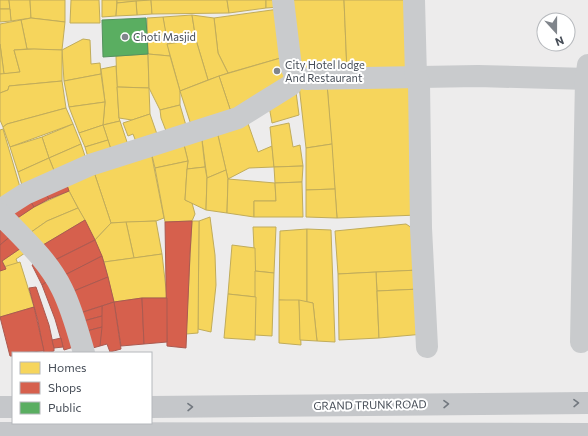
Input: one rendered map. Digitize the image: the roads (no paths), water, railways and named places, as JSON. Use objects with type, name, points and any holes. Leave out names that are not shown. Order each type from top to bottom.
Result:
[{"type":"main road","name":"GRAND TRUNK ROAD","points":[[152,407],[588,402]]},
{"type":"main road","points":[[0,407],[12,407]]},
{"type":"main road","points":[[0,433],[588,434]]},
{"type":"street","points":[[283,0],[291,67],[296,76],[306,78],[587,74],[581,342]]},
{"type":"street","points":[[414,0],[416,77],[419,82],[421,228],[427,347]]},
{"type":"street","points":[[0,210],[25,194],[90,165],[238,118],[291,85],[296,76]]},
{"type":"street","points":[[0,214],[37,253],[56,278],[70,308],[84,352]]},
{"type":"place","name":"Choti Masjid","points":[[125,37]]},
{"type":"place","name":"City Hotel lodge And Restaurant","points":[[277,71]]}]
